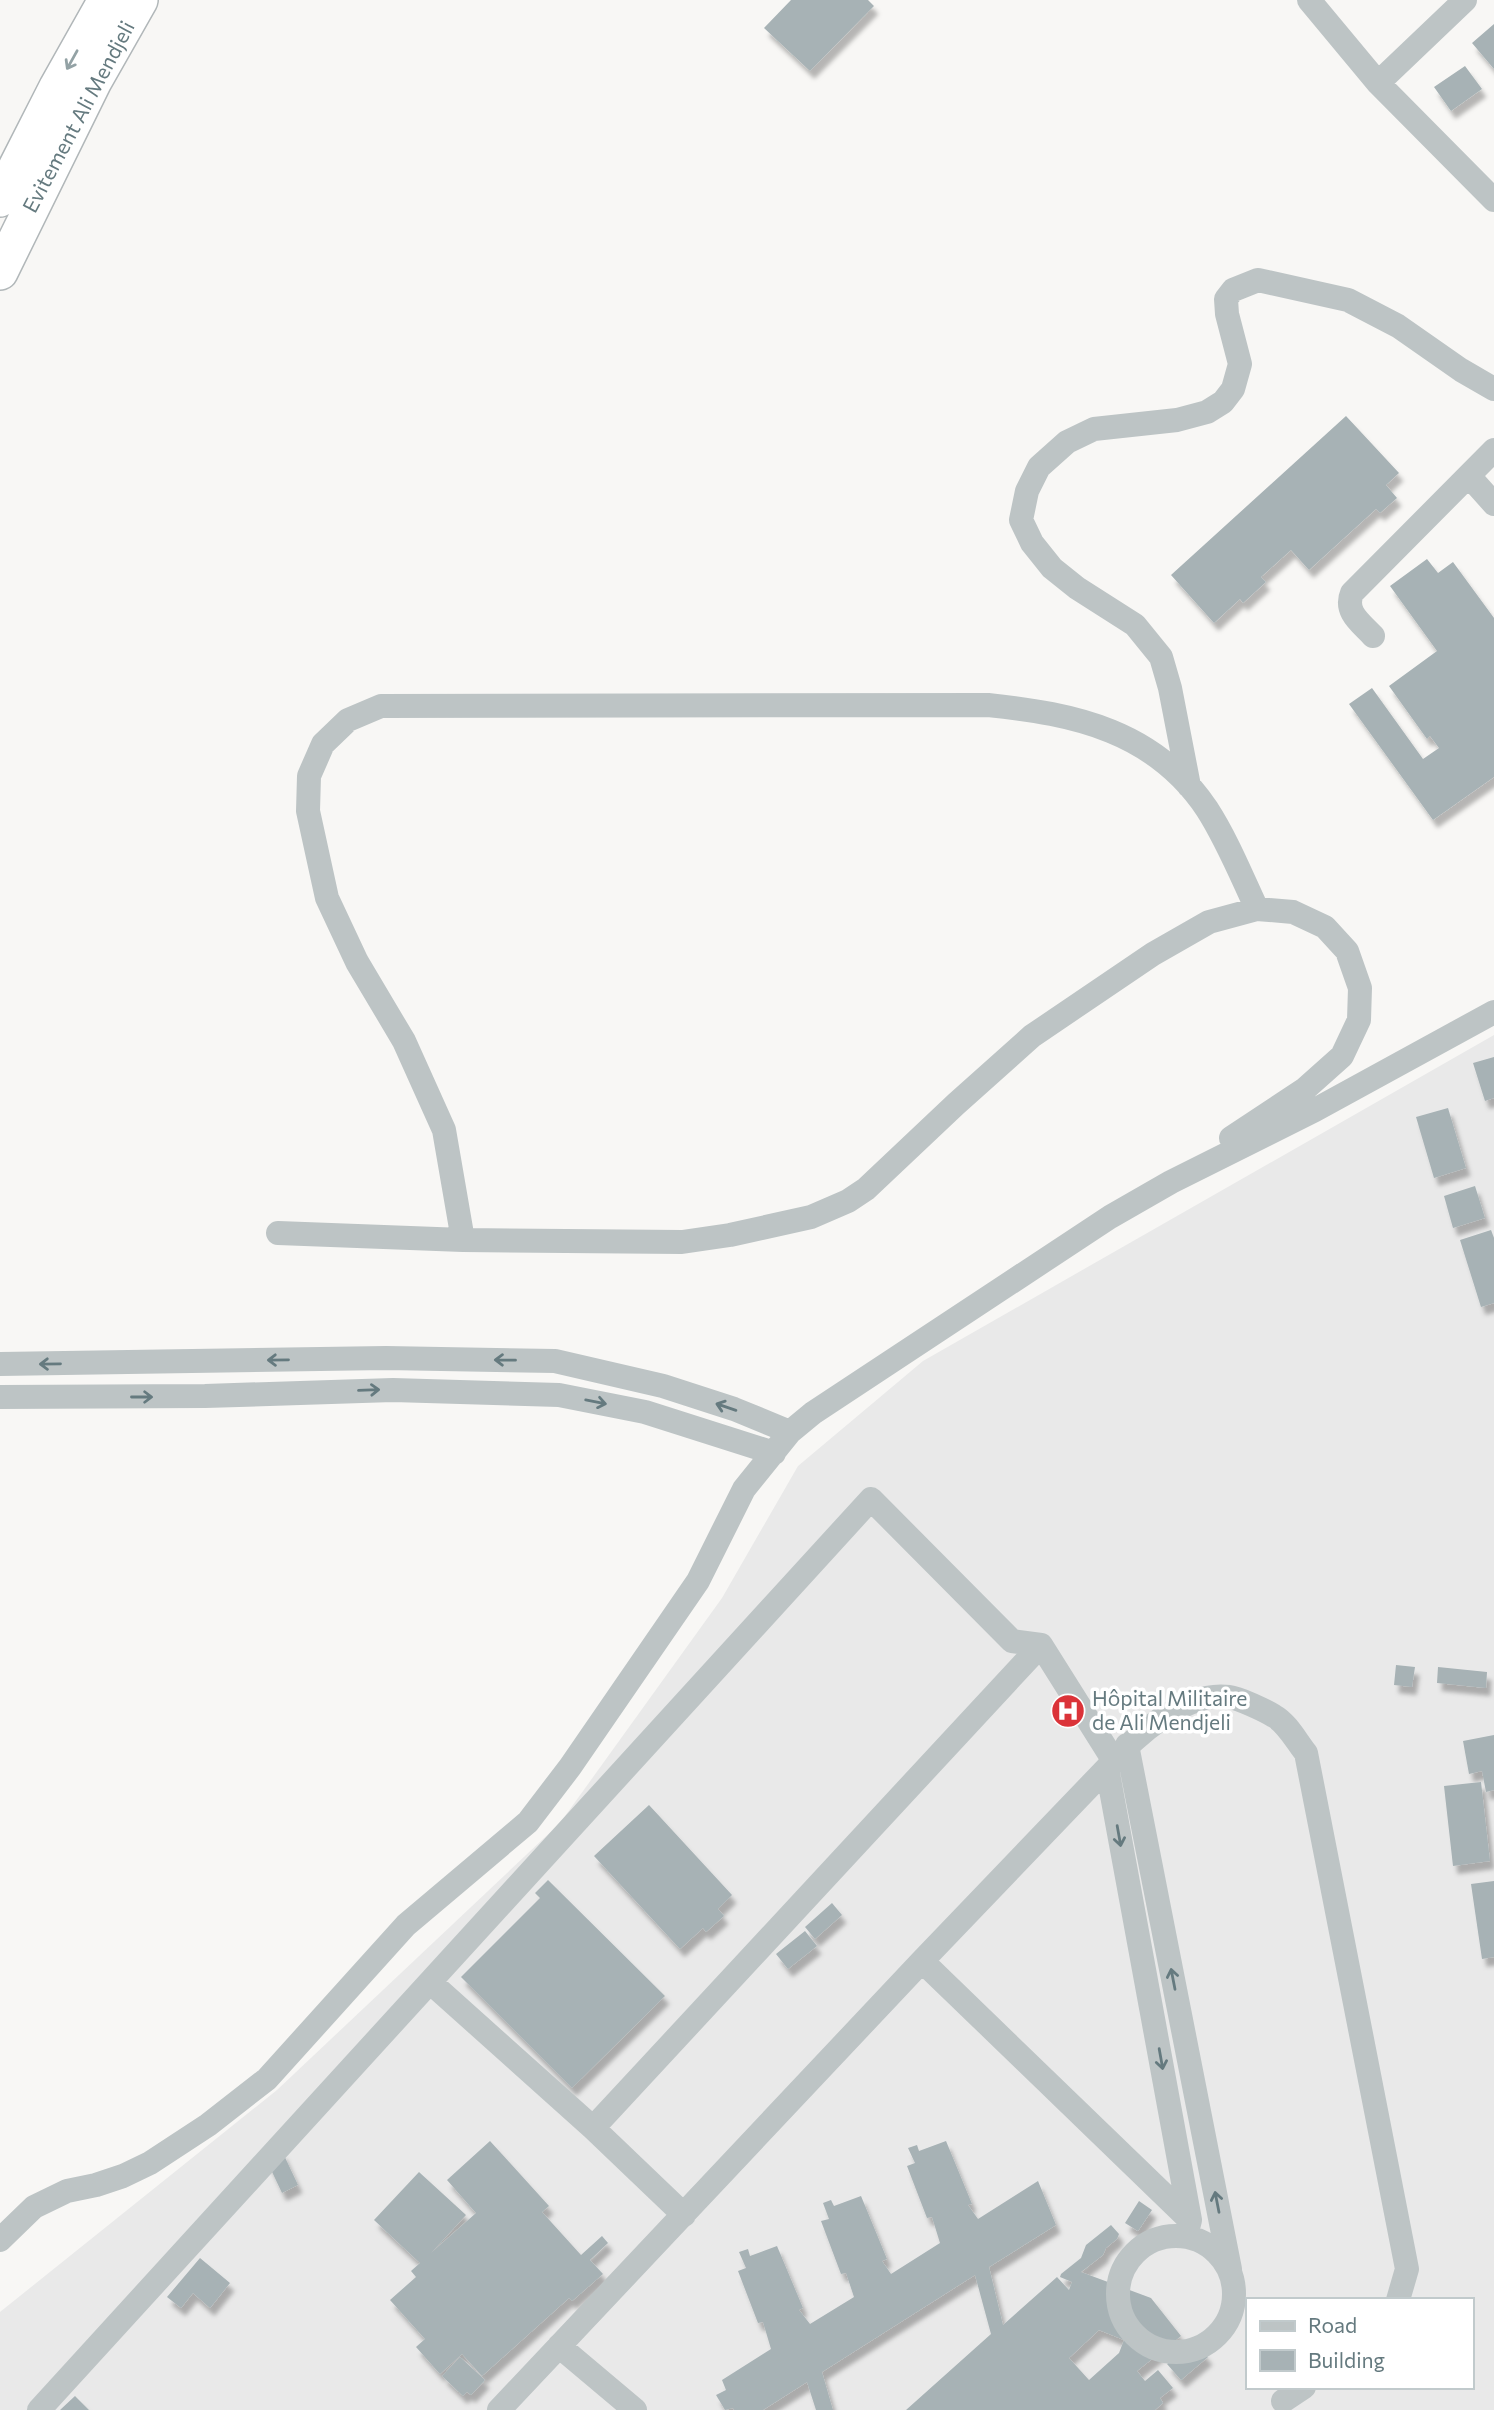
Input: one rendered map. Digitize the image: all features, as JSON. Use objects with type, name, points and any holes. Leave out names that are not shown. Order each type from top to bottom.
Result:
[{"type":"highway","name":"Evitement Ali Mendjeli","points":[[0,199],[57,87],[106,0]]},
{"type":"highway","name":"Evitement Ali Mendjeli","points":[[0,272],[93,81],[140,0]]},
{"type":"street","points":[[1309,0],[1378,83],[1494,200]]},
{"type":"street","points":[[1378,83],[1465,0]]},
{"type":"street","points":[[1189,786],[1170,688],[1161,657],[1135,625],[1077,588],[1052,568],[1032,543],[1021,520],[1027,491],[1039,467],[1067,442],[1094,429],[1177,420],[1207,412],[1223,402],[1233,389],[1240,364],[1227,314],[1226,299],[1233,290],[1258,280],[1348,300],[1398,326],[1461,370],[1494,389]]},
{"type":"street","points":[[1373,636],[1350,611],[1352,593],[1494,450]]},
{"type":"street","points":[[1469,476],[1494,504]]},
{"type":"street","points":[[463,1240],[444,1130],[404,1041],[357,962],[327,898],[308,811],[309,776],[323,744],[348,720],[381,706],[988,705],[1080,719],[1124,736],[1159,757],[1189,786],[1223,837],[1256,909]]},
{"type":"street","points":[[278,1233],[463,1240],[682,1242],[730,1235],[810,1217],[848,1201],[874,1183],[1032,1036],[1175,941],[1209,922],[1256,909],[1293,912],[1325,927],[1347,951],[1360,988],[1359,1020],[1342,1056],[1305,1089],[1232,1137],[1171,1182]]},
{"type":"street","points":[[0,2240],[34,2207],[67,2191],[96,2185],[150,2163],[208,2125],[267,2079],[406,1925],[528,1822],[570,1767],[698,1581],[744,1489],[790,1432],[813,1413],[1110,1217],[1171,1182],[1315,1110],[1494,1012]]},
{"type":"street","points":[[0,1364],[387,1358],[555,1362],[663,1386],[734,1409],[790,1432]]},
{"type":"street","points":[[0,1398],[205,1396],[393,1390],[559,1395],[645,1412],[774,1453]]},
{"type":"street","points":[[39,2410],[871,1499],[1012,1641],[1041,1645],[1116,1758],[1233,2279],[1246,2314]]},
{"type":"street","points":[[593,2128],[1041,1645]]},
{"type":"street","points":[[499,2410],[1116,1758],[1164,1718],[1198,1700],[1230,1697],[1276,1717],[1306,1753],[1407,2269],[1399,2298]]},
{"type":"street","points":[[1116,1758],[1188,2228]]},
{"type":"street","points":[[922,1961],[1188,2228],[1219,2254],[1233,2279],[1234,2307],[1227,2325],[1214,2339],[1198,2349],[1179,2353],[1160,2351],[1142,2342],[1128,2328],[1119,2310],[1117,2291],[1122,2272],[1132,2255],[1148,2242],[1188,2228]]},
{"type":"street","points":[[430,1982],[593,2128],[684,2215]]},
{"type":"street","points":[[559,2346],[635,2410]]},
{"type":"shaded area","name":"Hôpital Militaire de Ali Mendjeli","points":[[1494,1035],[1494,2410],[0,2410],[0,2312],[277,2090],[560,1823],[722,1598],[798,1466],[923,1361]]},
{"type":"building","points":[[791,0],[868,0],[874,6],[810,71],[764,28]]},
{"type":"building","points":[[1494,24],[1494,69],[1472,43]]},
{"type":"building","points":[[1465,66],[1482,89],[1451,111],[1434,87]]},
{"type":"building","points":[[1346,416],[1399,473],[1386,485],[1397,498],[1380,513],[1376,509],[1309,570],[1291,550],[1261,577],[1266,582],[1243,603],[1240,599],[1214,623],[1171,575]]},
{"type":"building","points":[[1427,559],[1438,573],[1453,562],[1494,618],[1494,777],[1433,820],[1349,704],[1372,688],[1423,759],[1439,748],[1430,736],[1427,739],[1389,686],[1437,651],[1390,586]]},
{"type":"building","points":[[1494,1057],[1494,1098],[1485,1101],[1473,1063]]},
{"type":"building","points":[[1448,1108],[1466,1168],[1434,1178],[1416,1117]]},
{"type":"building","points":[[1475,1186],[1485,1218],[1453,1228],[1444,1196]]},
{"type":"building","points":[[1491,1230],[1494,1238],[1494,1303],[1481,1307],[1460,1240]]},
{"type":"building","points":[[1396,1665],[1415,1667],[1412,1687],[1394,1685]]},
{"type":"building","points":[[1438,1667],[1487,1672],[1486,1688],[1437,1683]]},
{"type":"building","points":[[1494,1735],[1494,1790],[1486,1792],[1482,1771],[1469,1774],[1463,1741]]},
{"type":"building","points":[[1481,1782],[1490,1861],[1453,1866],[1444,1786]]},
{"type":"building","points":[[649,1805],[732,1895],[718,1909],[724,1916],[706,1932],[703,1928],[680,1949],[594,1856]]},
{"type":"building","points":[[548,1880],[665,1996],[572,2088],[461,1977],[540,1898],[535,1893]]},
{"type":"building","points":[[1494,1881],[1494,1957],[1482,1959],[1471,1884]]},
{"type":"building","points":[[832,1903],[842,1915],[815,1939],[805,1927]]},
{"type":"building","points":[[805,1931],[817,1946],[788,1969],[776,1954]]},
{"type":"building","points":[[490,2141],[549,2206],[542,2212],[581,2255],[602,2236],[608,2243],[590,2260],[603,2274],[572,2301],[569,2298],[482,2376],[462,2354],[440,2374],[416,2347],[425,2339],[390,2300],[416,2277],[411,2271],[420,2263],[374,2220],[419,2172],[466,2215],[431,2253],[476,2213],[447,2180]]},
{"type":"building","points":[[946,2141],[972,2204],[968,2205],[978,2219],[1038,2181],[1056,2225],[989,2267],[1003,2325],[1057,2277],[1069,2290],[1072,2282],[1060,2277],[1061,2274],[1081,2258],[1086,2245],[1111,2225],[1119,2234],[1117,2239],[1106,2248],[1103,2255],[1081,2272],[1151,2298],[1181,2336],[1137,2371],[1145,2381],[1158,2370],[1173,2388],[1160,2398],[1163,2403],[1155,2410],[906,2410],[991,2334],[975,2275],[822,2372],[833,2410],[816,2410],[807,2382],[763,2410],[725,2410],[716,2395],[726,2390],[722,2380],[771,2349],[763,2322],[758,2323],[738,2271],[746,2268],[739,2252],[748,2249],[750,2256],[777,2246],[803,2308],[799,2310],[810,2324],[854,2297],[846,2273],[841,2274],[821,2221],[829,2219],[823,2203],[831,2200],[834,2206],[861,2196],[887,2259],[882,2261],[891,2274],[940,2243],[932,2217],[927,2218],[907,2166],[915,2163],[908,2148],[917,2145],[919,2151]],"holes":[[[1099,2330],[1124,2340],[1119,2353],[1089,2380],[1069,2358]]]},
{"type":"building","points":[[282,2151],[298,2185],[282,2193],[266,2159]]},
{"type":"building","points":[[1139,2201],[1152,2210],[1138,2231],[1125,2223]]},
{"type":"building","points":[[200,2258],[230,2283],[210,2308],[193,2293],[181,2308],[167,2297]]},
{"type":"building","points":[[1194,2341],[1208,2357],[1181,2380],[1167,2364]]},
{"type":"building","points":[[460,2357],[485,2380],[471,2395],[467,2392],[463,2396],[442,2376]]},
{"type":"building","points":[[75,2396],[89,2410],[60,2410]]},
{"type":"place","name":"Hôpital Militaire de Ali Mendjeli","points":[[1068,1711]]}]
